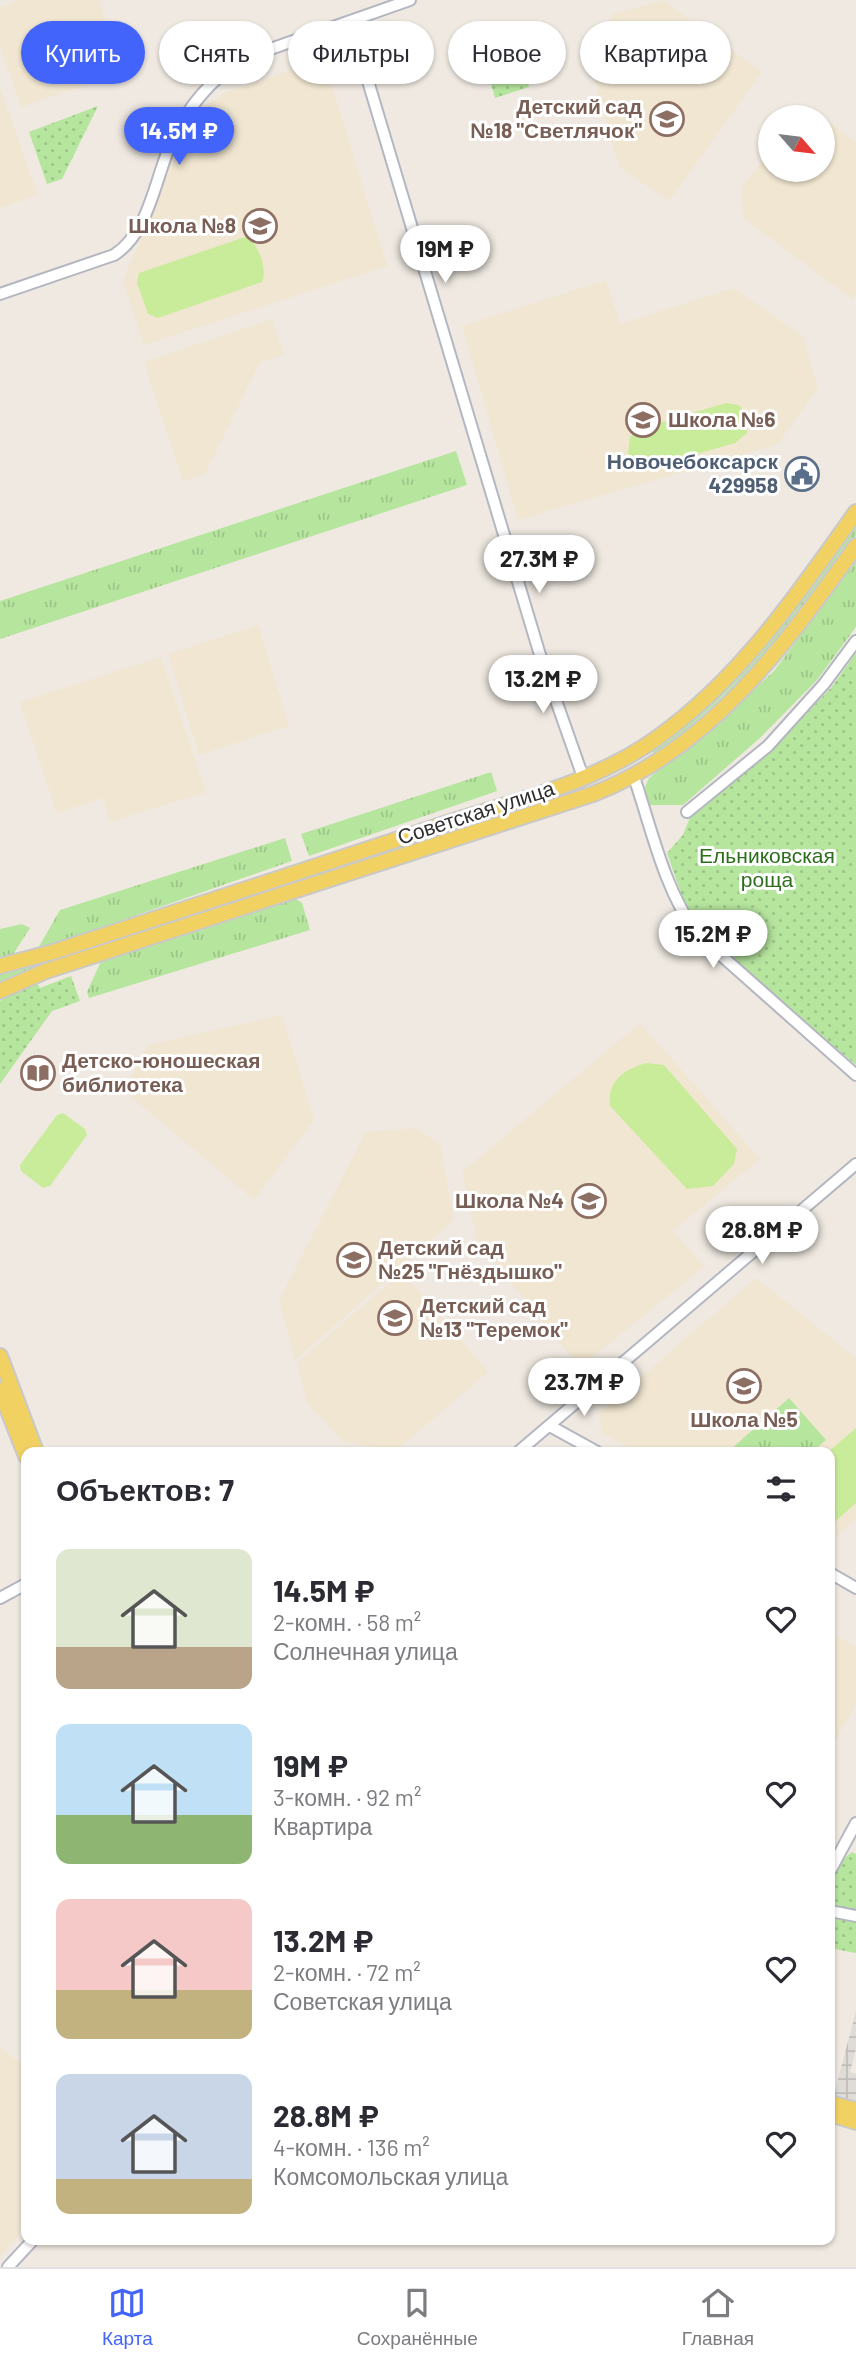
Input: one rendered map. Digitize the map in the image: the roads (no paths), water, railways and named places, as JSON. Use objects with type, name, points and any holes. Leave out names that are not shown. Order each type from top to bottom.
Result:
[{"type":"main road","name":"Советская улица","points":[[0,966],[54,952],[583,777],[626,759],[688,713],[747,657],[783,613],[856,512]]},
{"type":"main road","name":"Советская улица","points":[[0,991],[46,971],[593,794],[634,777],[702,727],[765,668],[856,546]]},
{"type":"main road","points":[[626,759],[634,777]]},
{"type":"main road","points":[[0,1356],[34,1447]]},
{"type":"main road","points":[[0,1390],[22,1447]]},
{"type":"main road","points":[[835,2104],[856,2110]]},
{"type":"main road","points":[[835,2116],[856,2122]]},
{"type":"street","points":[[350,21],[410,0]]},
{"type":"street","points":[[0,294],[114,255],[126,247],[142,220],[184,118],[219,75],[242,60],[288,43]]},
{"type":"street","points":[[369,84],[536,642],[583,777]]},
{"type":"street","points":[[687,812],[768,746],[824,684],[856,641]]},
{"type":"street","points":[[634,777],[668,879],[697,934],[856,1074]]},
{"type":"street","points":[[524,1447],[856,1164]]},
{"type":"street","points":[[550,1426],[588,1447]]},
{"type":"street","points":[[835,1576],[856,1588]]},
{"type":"street","points":[[0,1598],[21,1587]]},
{"type":"street","points":[[835,1862],[856,1823]]},
{"type":"street","points":[[835,1912],[856,1916]]},
{"type":"street","points":[[8,2267],[28,2245]]},
{"type":"place","name":"Детский сад №18 \"Светлячок\"","points":[[667,119]]},
{"type":"place","name":"Школа №8","points":[[260,226]]},
{"type":"place","name":"Школа №6","points":[[643,420]]},
{"type":"place","name":"Новочебоксарск 429958","points":[[802,474]]},
{"type":"place","name":"Детско-юношеская библиотека","points":[[38,1073]]},
{"type":"place","name":"Школа №4","points":[[589,1201]]},
{"type":"place","name":"Детский сад №25 \"Гнёздышко\"","points":[[354,1260]]},
{"type":"place","name":"Детский сад №13 \"Теремок\"","points":[[395,1318]]},
{"type":"place","name":"Школа №5","points":[[744,1386]]},
{"type":"park label","name":"Ельниковская роща","points":[[767,868]]}]
